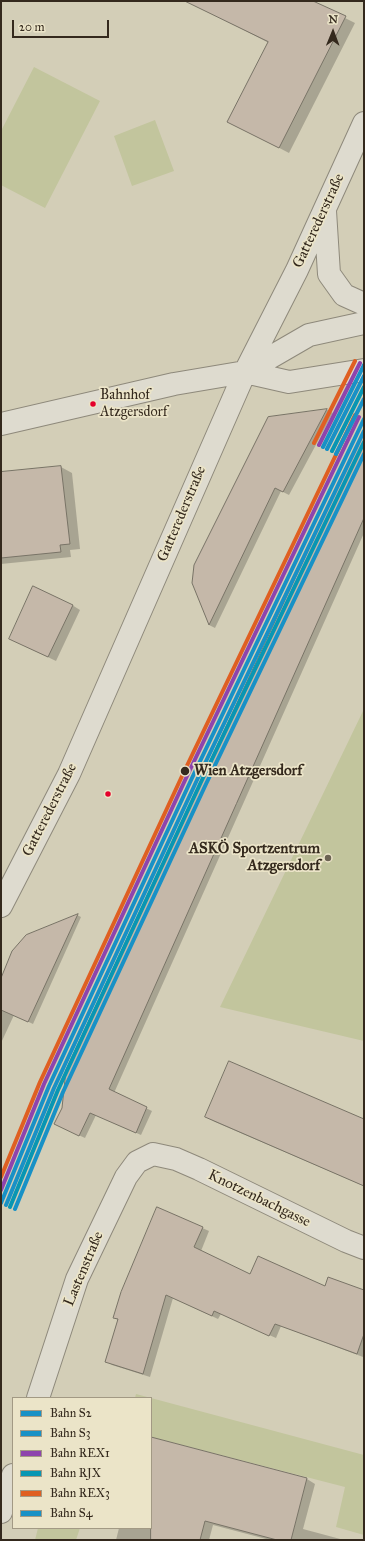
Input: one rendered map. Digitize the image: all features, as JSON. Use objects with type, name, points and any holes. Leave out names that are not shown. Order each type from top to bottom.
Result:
[{"type":"street","name":"Gatterederstraße","points":[[1,906],[69,774],[245,372],[297,270],[364,123]]},
{"type":"street","points":[[325,207],[329,274],[344,295],[364,304]]},
{"type":"street","points":[[1,424],[174,384],[245,372],[309,335],[364,323]]},
{"type":"street","points":[[245,372],[289,382],[364,370]]},
{"type":"street","name":"Knotzenbachgasse","points":[[153,1154],[176,1159],[346,1242],[364,1248]]},
{"type":"street","name":"Lastenstraße","points":[[38,1397],[77,1279],[126,1178],[137,1162],[153,1154]]},
{"type":"street","points":[[1,1512],[12,1478]]},
{"type":"green space","points":[[34,67],[100,101],[45,208],[1,185],[1,131]]},
{"type":"green space","points":[[155,120],[174,171],[132,186],[114,136]]},
{"type":"green space","name":"ASKÖ Sportzentrum Atzgersdorf","points":[[364,709],[364,1041],[220,1007]]},
{"type":"green space","points":[[136,1394],[147,1397],[135,1397]]},
{"type":"green space","points":[[152,1398],[364,1455],[364,1535],[336,1527],[345,1487],[152,1437]]},
{"type":"green space","points":[[38,1529],[80,1529],[76,1540],[35,1540]]},
{"type":"building","points":[[185,1],[313,1],[346,16],[279,148],[227,122],[268,42]]},
{"type":"building","points":[[327,409],[283,492],[275,488],[209,625],[192,583],[194,565],[268,417]]},
{"type":"building","points":[[364,431],[364,518],[109,1089],[147,1107],[136,1133],[90,1113],[79,1136],[54,1124],[62,1108],[66,1070]]},
{"type":"building","points":[[61,466],[70,544],[60,545],[61,552],[1,558],[1,472]]},
{"type":"building","points":[[33,586],[73,605],[48,657],[9,639]]},
{"type":"building","points":[[78,914],[28,1022],[1,1010],[1,978],[12,951],[26,935]]},
{"type":"building","points":[[229,1061],[364,1119],[364,1186],[205,1117]]},
{"type":"building","points":[[157,1207],[203,1227],[194,1247],[250,1274],[258,1256],[325,1286],[328,1277],[364,1290],[364,1334],[357,1354],[275,1324],[269,1336],[214,1311],[212,1316],[166,1295],[143,1374],[105,1362],[118,1319],[113,1318],[121,1292]]},
{"type":"building","points":[[152,1437],[307,1478],[291,1540],[277,1540],[205,1521],[200,1540],[151,1540]]},
{"type":"rail line","name":"REX3","points":[[314,443],[355,361]]},
{"type":"rail line","name":"REX1","points":[[319,445],[360,363]]},
{"type":"rail line","name":"S2","points":[[323,447],[364,365]]},
{"type":"rail line","name":"S3","points":[[327,449],[364,376]]},
{"type":"rail line","name":"RJX","points":[[332,451],[364,387]]},
{"type":"rail line","name":"S4","points":[[336,454],[364,399]]},
{"type":"rail line","name":"REX3","points":[[1,1177],[40,1082],[183,774],[355,415]]},
{"type":"rail line","name":"REX1","points":[[1,1190],[44,1084],[187,776],[359,417]]},
{"type":"rail line","name":"S2","points":[[1,1203],[49,1086],[192,778],[364,419]]},
{"type":"rail line","name":"S3","points":[[6,1205],[54,1088],[197,780],[364,431]]},
{"type":"rail line","name":"RJX","points":[[10,1207],[58,1090],[201,782],[364,442]]},
{"type":"rail line","name":"S4","points":[[15,1209],[63,1092],[206,784],[364,454]]},
{"type":"place","name":"Bahnhof Atzgersdorf","points":[[93,404]]},
{"type":"place","name":"Wien Atzgersdorf","points":[[185,771]]},
{"type":"place","name":"ASKÖ Sportzentrum Atzgersdorf","points":[[328,858]]}]
